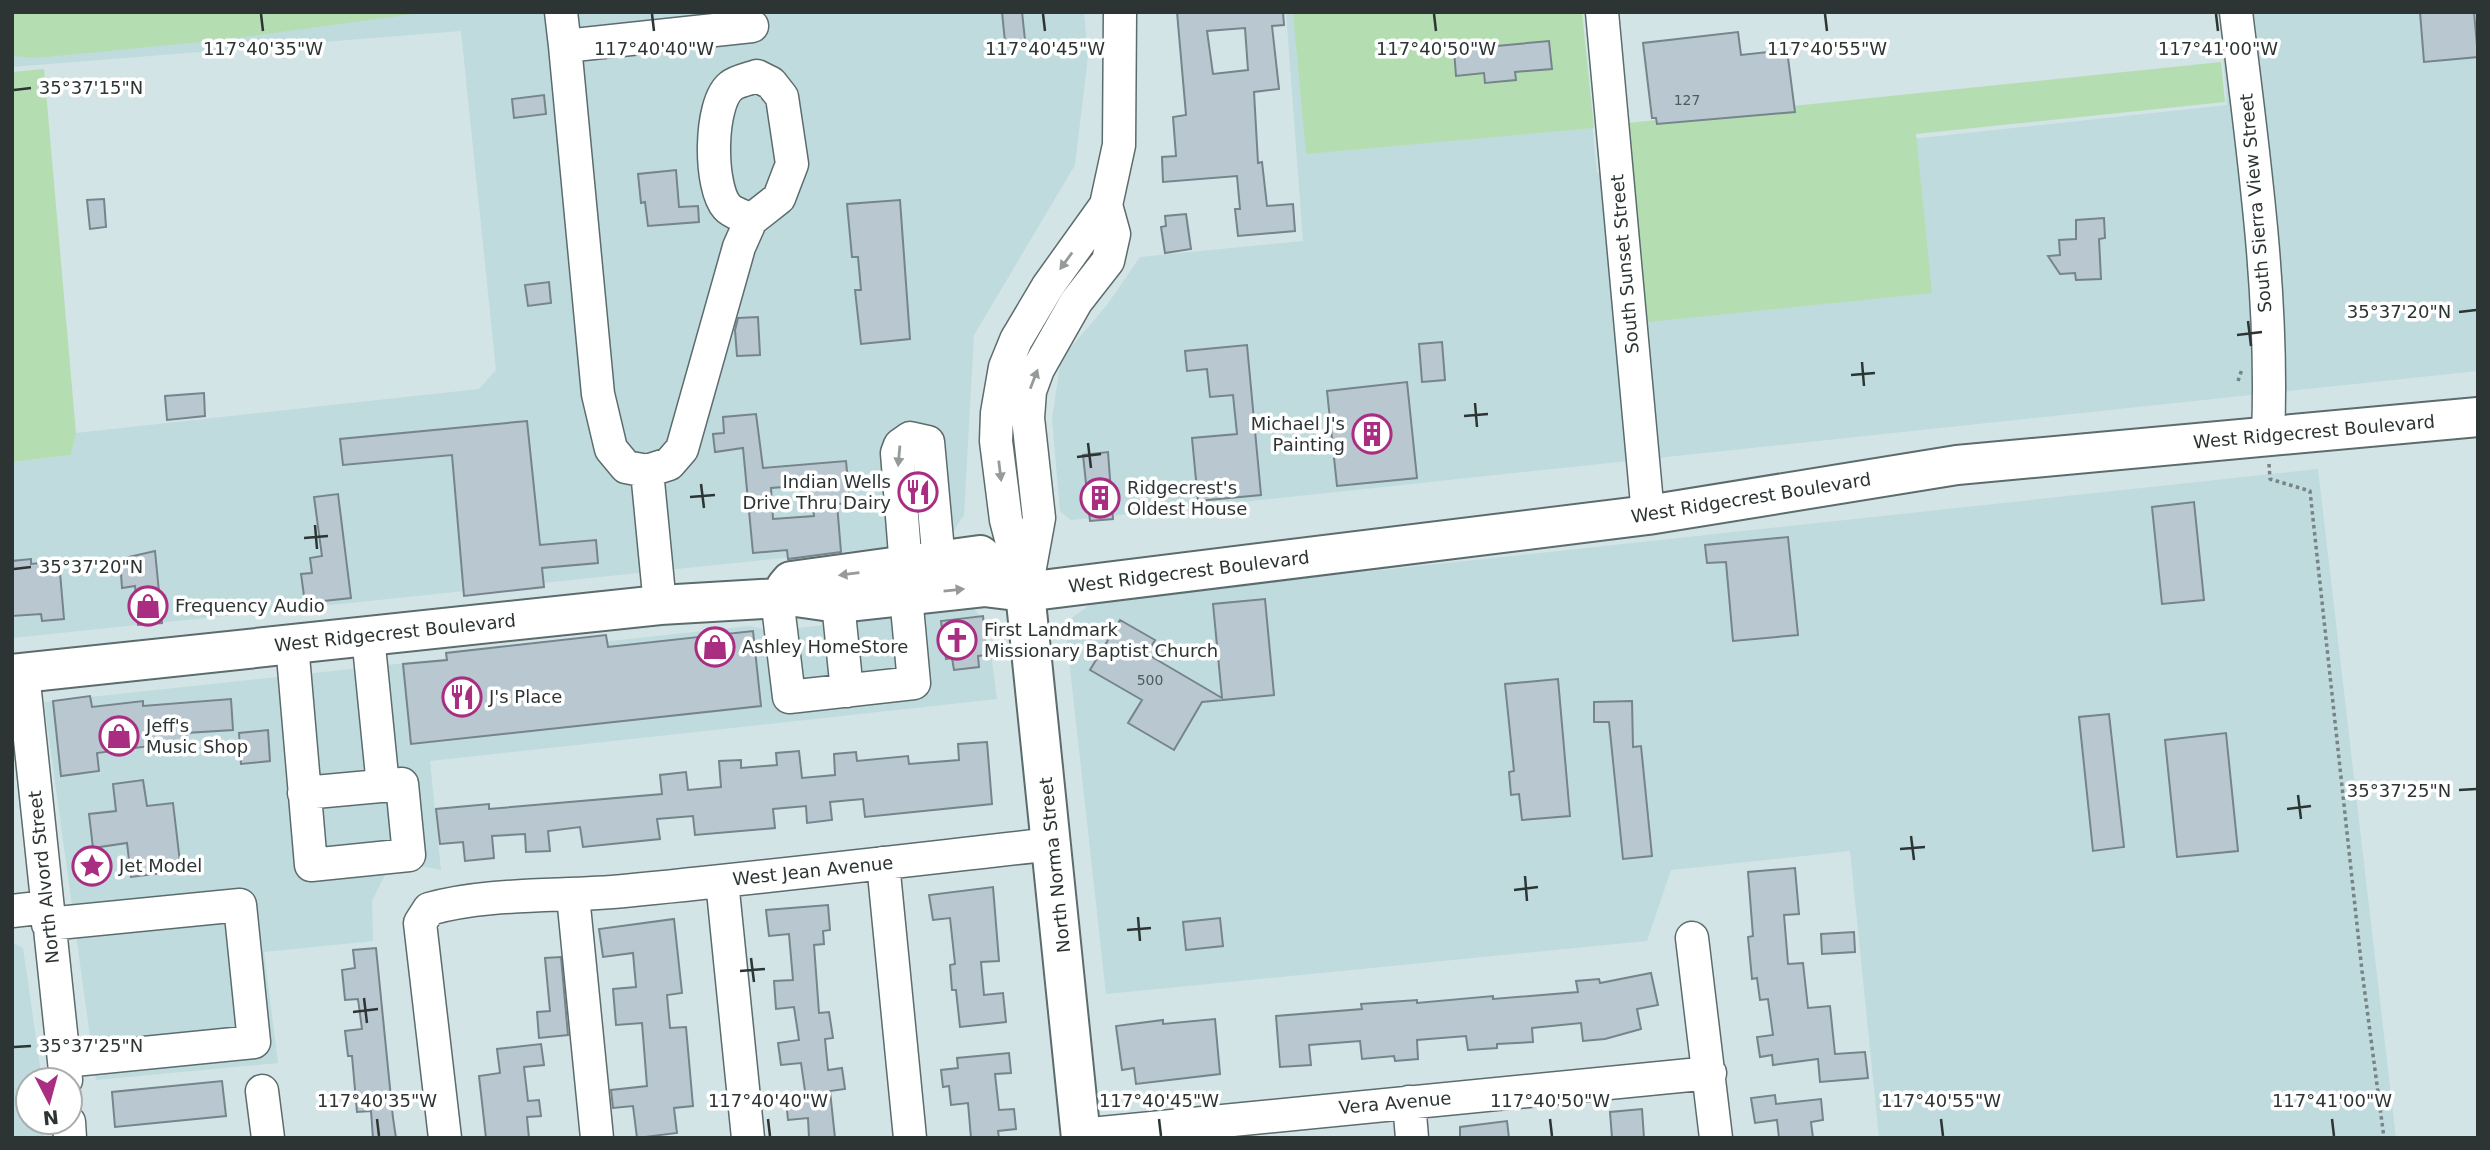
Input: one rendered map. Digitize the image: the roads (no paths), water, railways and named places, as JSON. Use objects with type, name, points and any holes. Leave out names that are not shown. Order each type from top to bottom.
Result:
[{"type":"main road","name":"West Ridgecrest Boulevard","points":[[778,597],[791,581],[924,571],[984,587],[1026,592],[1648,515],[1957,465],[2478,417]]},
{"type":"main road","name":"West Ridgecrest Boulevard","points":[[18,674],[660,605],[778,597],[838,603],[924,571],[980,555],[1026,592]]},
{"type":"main road","name":"North Norma Street","points":[[1026,592],[1081,1136]]},
{"type":"street","points":[[561,12],[598,394],[611,449],[625,467],[646,471],[669,464],[682,449],[739,247],[751,220],[779,198],[792,164],[782,97],[771,83],[757,76],[732,85],[721,99],[715,122],[717,186],[727,208],[751,220]]},
{"type":"street","points":[[1026,592],[1006,520],[996,442],[997,413],[1005,367],[1016,340],[1048,286],[1106,205],[1119,145],[1120,12]]},
{"type":"street","name":"South Sunset Street","points":[[1602,12],[1648,515]]},
{"type":"street","name":"South Sierra View Street","points":[[2236,12],[2265,288],[2270,394],[2268,436]]},
{"type":"street","points":[[565,46],[751,19],[757,76]]},
{"type":"street","points":[[778,597],[789,697],[914,684],[937,458],[928,442]]},
{"type":"street","points":[[646,471],[660,605]]},
{"type":"street","points":[[838,603],[847,691]]},
{"type":"street","points":[[368,636],[383,786]]},
{"type":"street","points":[[292,644],[304,793],[311,866],[409,855],[402,784],[304,793]]},
{"type":"street","name":"North Alvord Street","points":[[18,674],[64,1066]]},
{"type":"street","name":"West Jean Avenue","points":[[445,1138],[420,923],[429,909],[448,904],[573,896],[1053,844]]},
{"type":"street","points":[[883,863],[910,1138]]},
{"type":"street","points":[[722,881],[748,1138]]},
{"type":"street","points":[[573,896],[597,1138]]},
{"type":"street","points":[[12,911],[48,916],[240,905],[254,1042],[84,1068]]},
{"type":"street","points":[[1692,937],[1716,1138]]},
{"type":"street","name":"Vera Avenue","points":[[1081,1136],[1251,1127],[1409,1102],[1710,1073]]},
{"type":"street","points":[[262,1091],[268,1138]]},
{"type":"street","points":[[1409,1102],[1412,1138]]},
{"type":"place","name":"Michael J's Painting","points":[[1372,434]]},
{"type":"place","name":"Indian Wells Drive Thru Dairy","points":[[918,492]]},
{"type":"place","name":"Ridgecrest's Oldest House","points":[[1100,498]]},
{"type":"place","name":"Frequency Audio","points":[[148,606]]},
{"type":"place","name":"First Landmark Missionary Baptist Church","points":[[957,640]]},
{"type":"place","name":"Ashley HomeStore","points":[[715,647]]},
{"type":"place","name":"J's Place","points":[[462,697]]},
{"type":"place","name":"Jeff's Music Shop","points":[[119,736]]},
{"type":"place","name":"Jet Model","points":[[92,866]]}]
